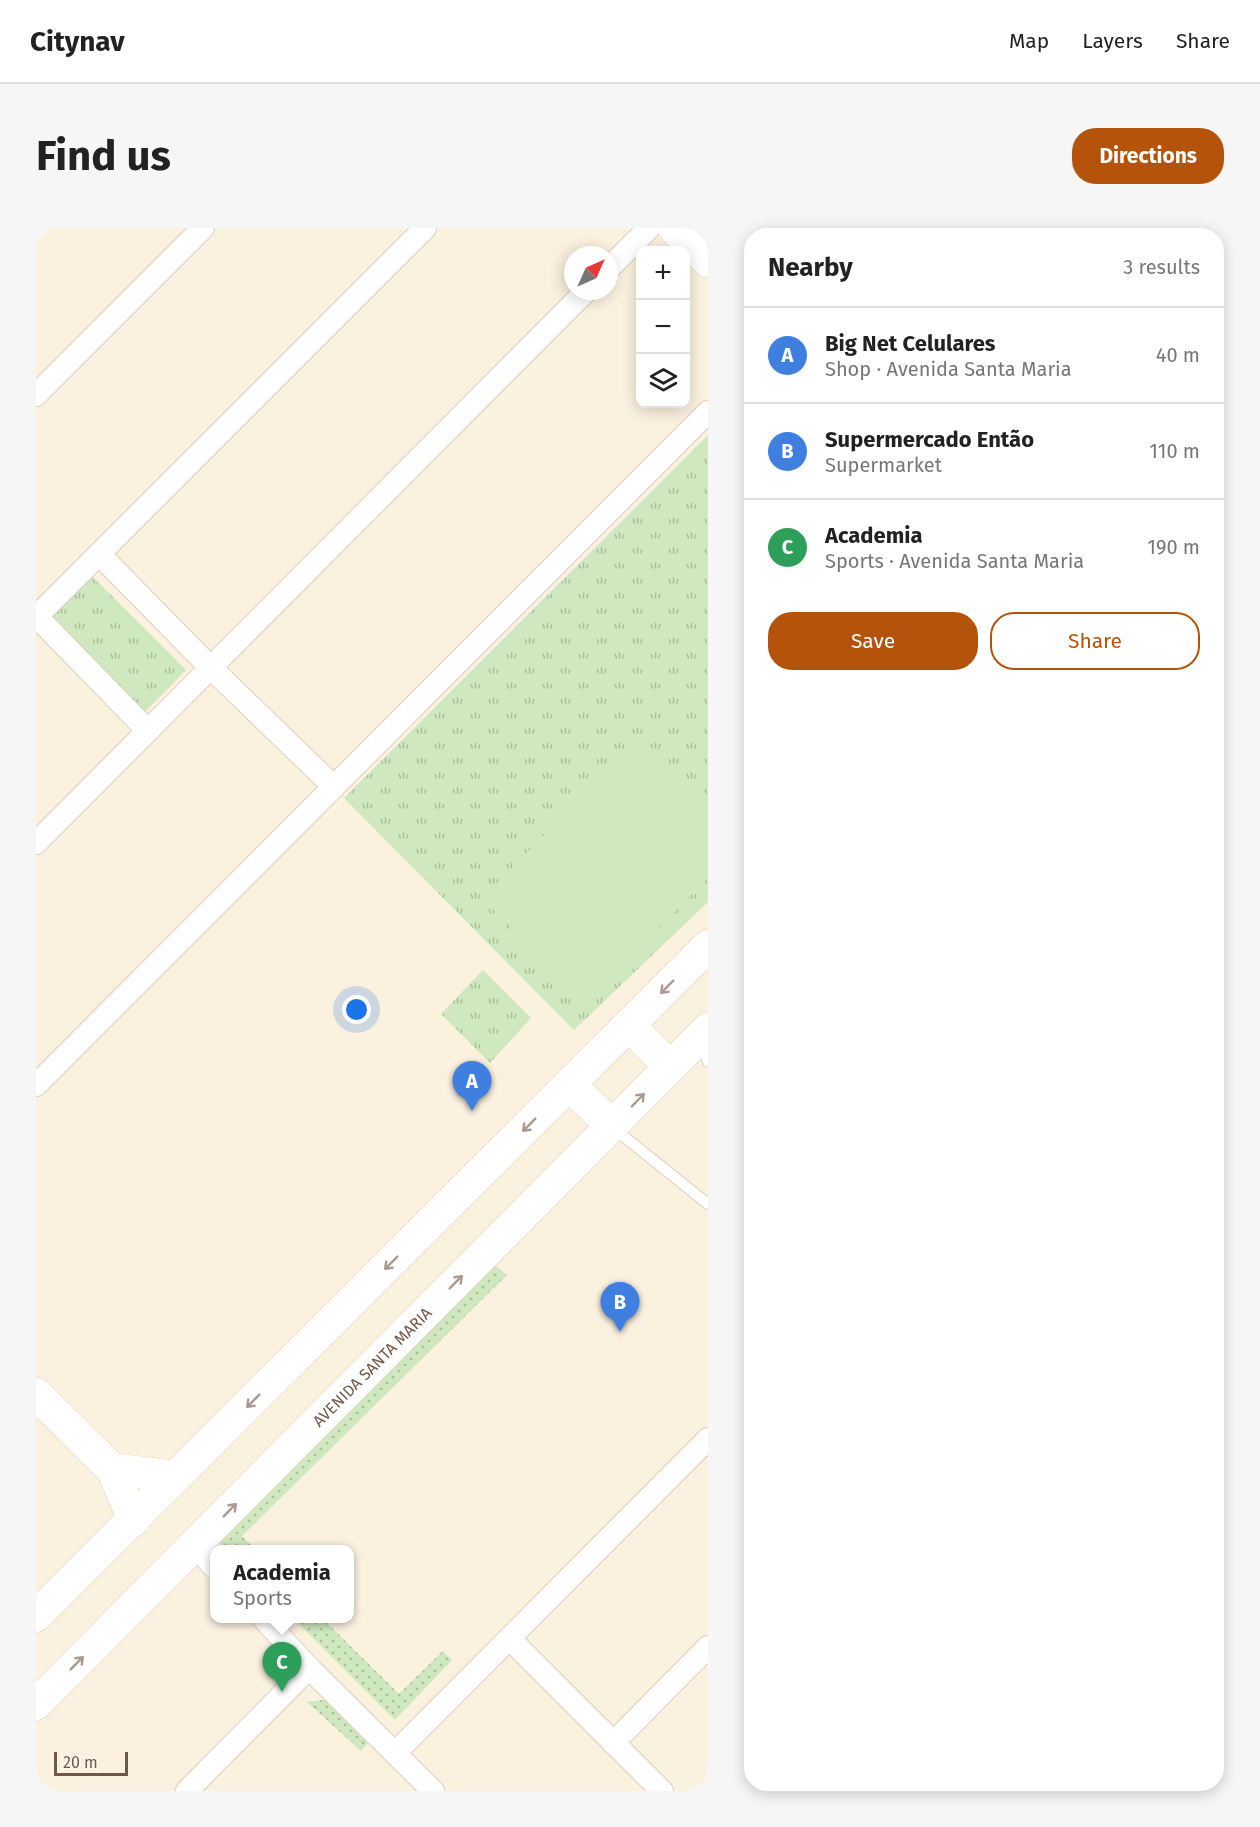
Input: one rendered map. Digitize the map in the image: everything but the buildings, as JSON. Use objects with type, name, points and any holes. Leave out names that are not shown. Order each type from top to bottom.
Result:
[{"type":"main road","points":[[674,228],[708,261]]},
{"type":"main road","points":[[36,1616],[708,946]]},
{"type":"main road","points":[[629,1025],[670,1067]]},
{"type":"main road","name":"AVENIDA SANTA MARIA","points":[[214,1545],[612,1126],[670,1067],[705,1043]]},
{"type":"main road","points":[[569,1084],[612,1126]]},
{"type":"main road","points":[[36,1394],[112,1469],[134,1520]]},
{"type":"main road","points":[[112,1469],[176,1477]]},
{"type":"main road","name":"AVENIDA SANTA MARIA","points":[[42,1692],[204,1556]]},
{"type":"street","points":[[36,394],[203,228]]},
{"type":"street","points":[[148,731],[36,617],[425,228]]},
{"type":"street","points":[[618,259],[649,228]]},
{"type":"street","points":[[36,843],[577,300]]},
{"type":"street","points":[[36,1085],[708,412]]},
{"type":"street","points":[[99,554],[211,668],[334,787]]},
{"type":"street","points":[[395,1753],[708,1439]]},
{"type":"street","points":[[268,1623],[309,1668],[433,1791]]},
{"type":"street","points":[[509,1638],[662,1791]]},
{"type":"street","points":[[613,1743],[708,1647]]},
{"type":"street","points":[[194,1789],[309,1668]]},
{"type":"lane","points":[[612,1126],[708,1204]]},
{"type":"green space","points":[[708,435],[708,902],[574,1030],[344,798]]},
{"type":"green space","points":[[90,574],[186,670],[145,712],[50,616]]},
{"type":"green space","points":[[641,737],[708,805],[708,878],[583,1003],[482,898]]},
{"type":"green space","points":[[483,970],[531,1018],[490,1063],[441,1014]]},
{"type":"green space","points":[[490,1261],[507,1275],[242,1536],[251,1545],[221,1545],[212,1536]]},
{"type":"green space","points":[[298,1623],[327,1623],[399,1694],[443,1651],[452,1660],[395,1720]]},
{"type":"green space","points":[[331,1699],[370,1741],[361,1751],[307,1702]]},
{"type":"place","name":"Big Net Celulares","points":[[472,1111]]},
{"type":"place","name":"Supermercado Então","points":[[620,1332]]},
{"type":"place","name":"Academia","points":[[282,1692]]}]
